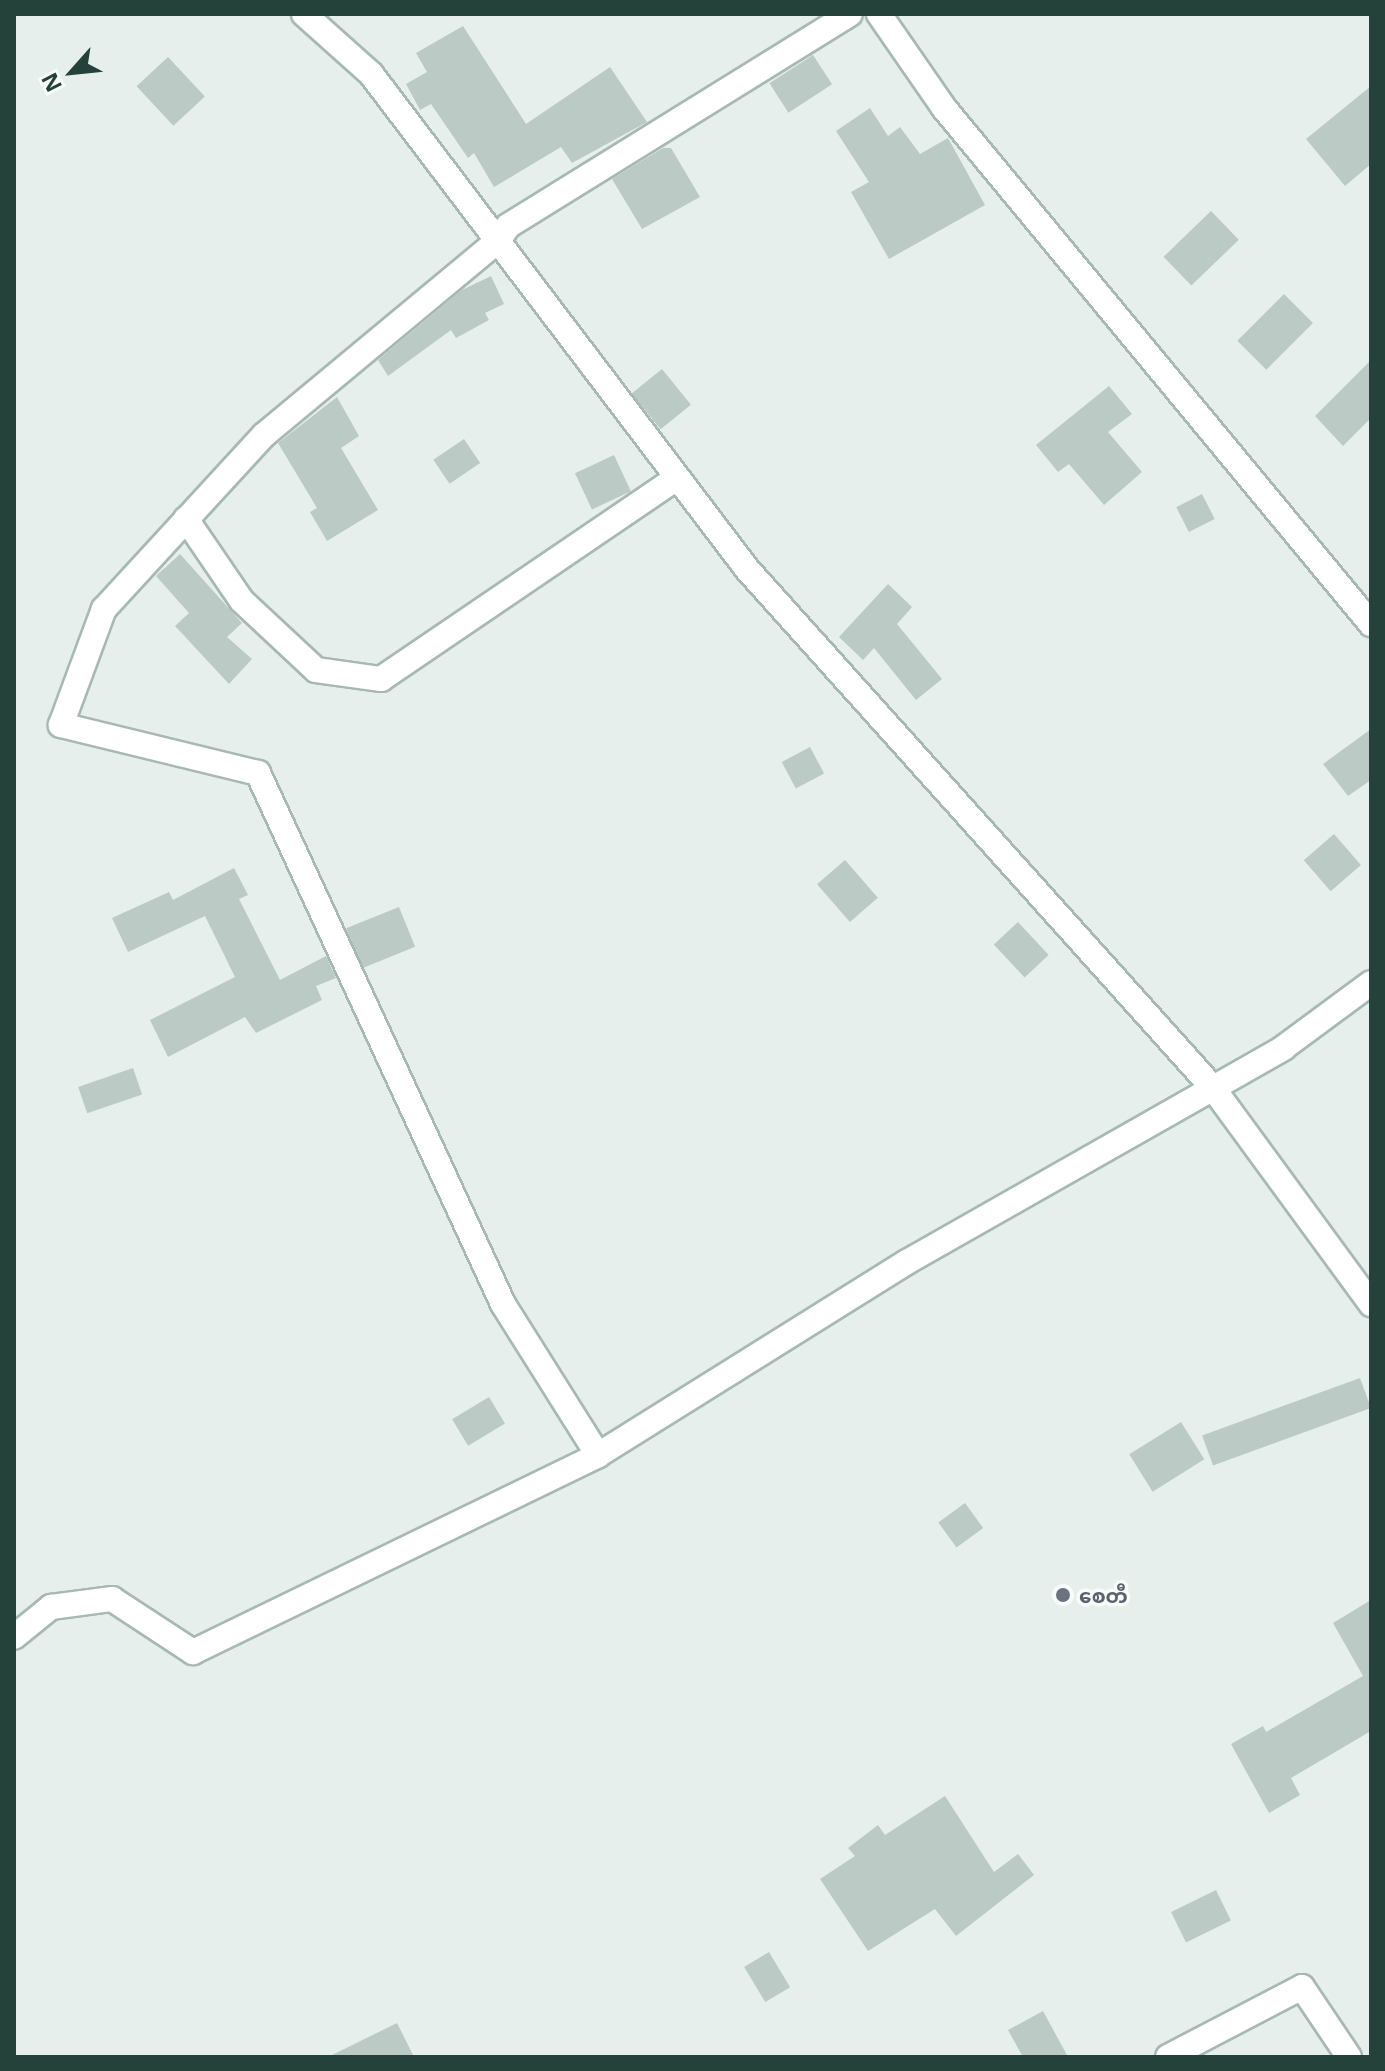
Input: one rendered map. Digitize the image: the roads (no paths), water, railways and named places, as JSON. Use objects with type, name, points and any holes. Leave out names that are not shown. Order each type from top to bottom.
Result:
[{"type":"street","points":[[304,14],[371,74],[674,480],[902,745],[1213,1088],[1371,1304]]},
{"type":"street","points":[[598,1455],[503,1304],[258,773],[61,725],[104,609],[264,435],[533,210],[850,14]]},
{"type":"street","points":[[879,14],[944,108],[1371,624]]},
{"type":"street","points":[[186,519],[242,601],[316,670],[381,679],[674,480]]},
{"type":"street","points":[[14,1637],[51,1607],[112,1599],[193,1652],[598,1455],[907,1262],[1283,1048],[1371,983]]},
{"type":"street","points":[[1168,2057],[1302,1987],[1349,2057]]},
{"type":"place","name":"စေတီ","points":[[1063,1595]]}]
